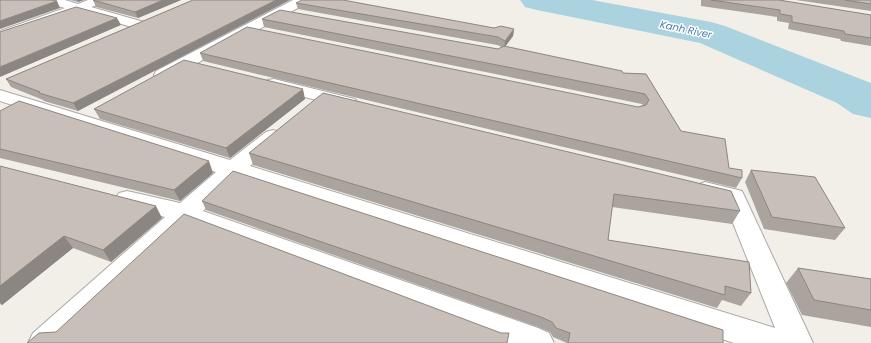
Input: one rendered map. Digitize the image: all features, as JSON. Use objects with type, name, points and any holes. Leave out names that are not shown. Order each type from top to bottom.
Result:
[{"type":"street","points":[[51,0],[139,25]]},
{"type":"street","points":[[0,36],[100,0]]},
{"type":"street","points":[[150,82],[303,0]]},
{"type":"street","points":[[279,12],[303,16]]},
{"type":"street","points":[[117,34],[153,18]]},
{"type":"street","points":[[247,29],[270,34]]},
{"type":"street","points":[[185,63],[208,68]]},
{"type":"street","points":[[253,79],[367,107]]},
{"type":"street","points":[[4,93],[80,120],[233,169],[735,336],[778,343]]},
{"type":"street","points":[[44,343],[233,169],[322,96]]},
{"type":"street","points":[[80,120],[101,109]]},
{"type":"street","points":[[688,186],[734,197],[796,343]]},
{"type":"street","points":[[107,194],[184,214],[538,343]]},
{"type":"building","points":[[0,0],[51,0],[57,1],[0,21]]},
{"type":"building","points":[[93,0],[163,0],[135,12]]},
{"type":"building","points":[[193,0],[276,0],[73,103],[39,93],[40,92],[6,79]]},
{"type":"building","points":[[302,0],[343,0],[494,28],[501,26],[514,29],[505,41],[498,37],[296,3]]},
{"type":"building","points":[[711,0],[779,0],[871,15],[871,38],[845,34],[844,31],[792,22],[792,16],[780,14],[780,10]]},
{"type":"building","points":[[845,0],[871,0],[871,4]]},
{"type":"building","points":[[76,7],[117,18],[0,67],[0,32]]},
{"type":"building","points":[[280,10],[498,49],[504,46],[622,71],[623,73],[646,74],[681,131],[725,139],[729,168],[742,170],[742,178],[200,53],[247,27],[638,107],[646,105],[649,100],[645,94],[262,19]]},
{"type":"building","points":[[184,60],[303,89],[226,148],[94,109]]},
{"type":"building","points":[[323,93],[731,191],[740,211],[614,194],[608,240],[749,262],[751,293],[725,286],[725,295],[249,153]]},
{"type":"building","points":[[19,101],[209,161],[174,190],[0,149],[0,111]]},
{"type":"building","points":[[0,166],[156,206],[103,250],[64,236],[0,286]]},
{"type":"building","points":[[751,170],[815,177],[845,228],[772,217]]},
{"type":"building","points":[[233,171],[723,330],[723,343],[568,343],[570,333],[556,328],[552,322],[541,317],[202,201]]},
{"type":"building","points":[[184,214],[501,333],[509,333],[507,343],[27,343],[39,333],[56,332]]},
{"type":"building","points":[[798,268],[871,279],[871,310],[814,300]]},
{"type":"waterway","name":"Kanh River","points":[[537,0],[711,34],[854,93],[871,103]]}]
